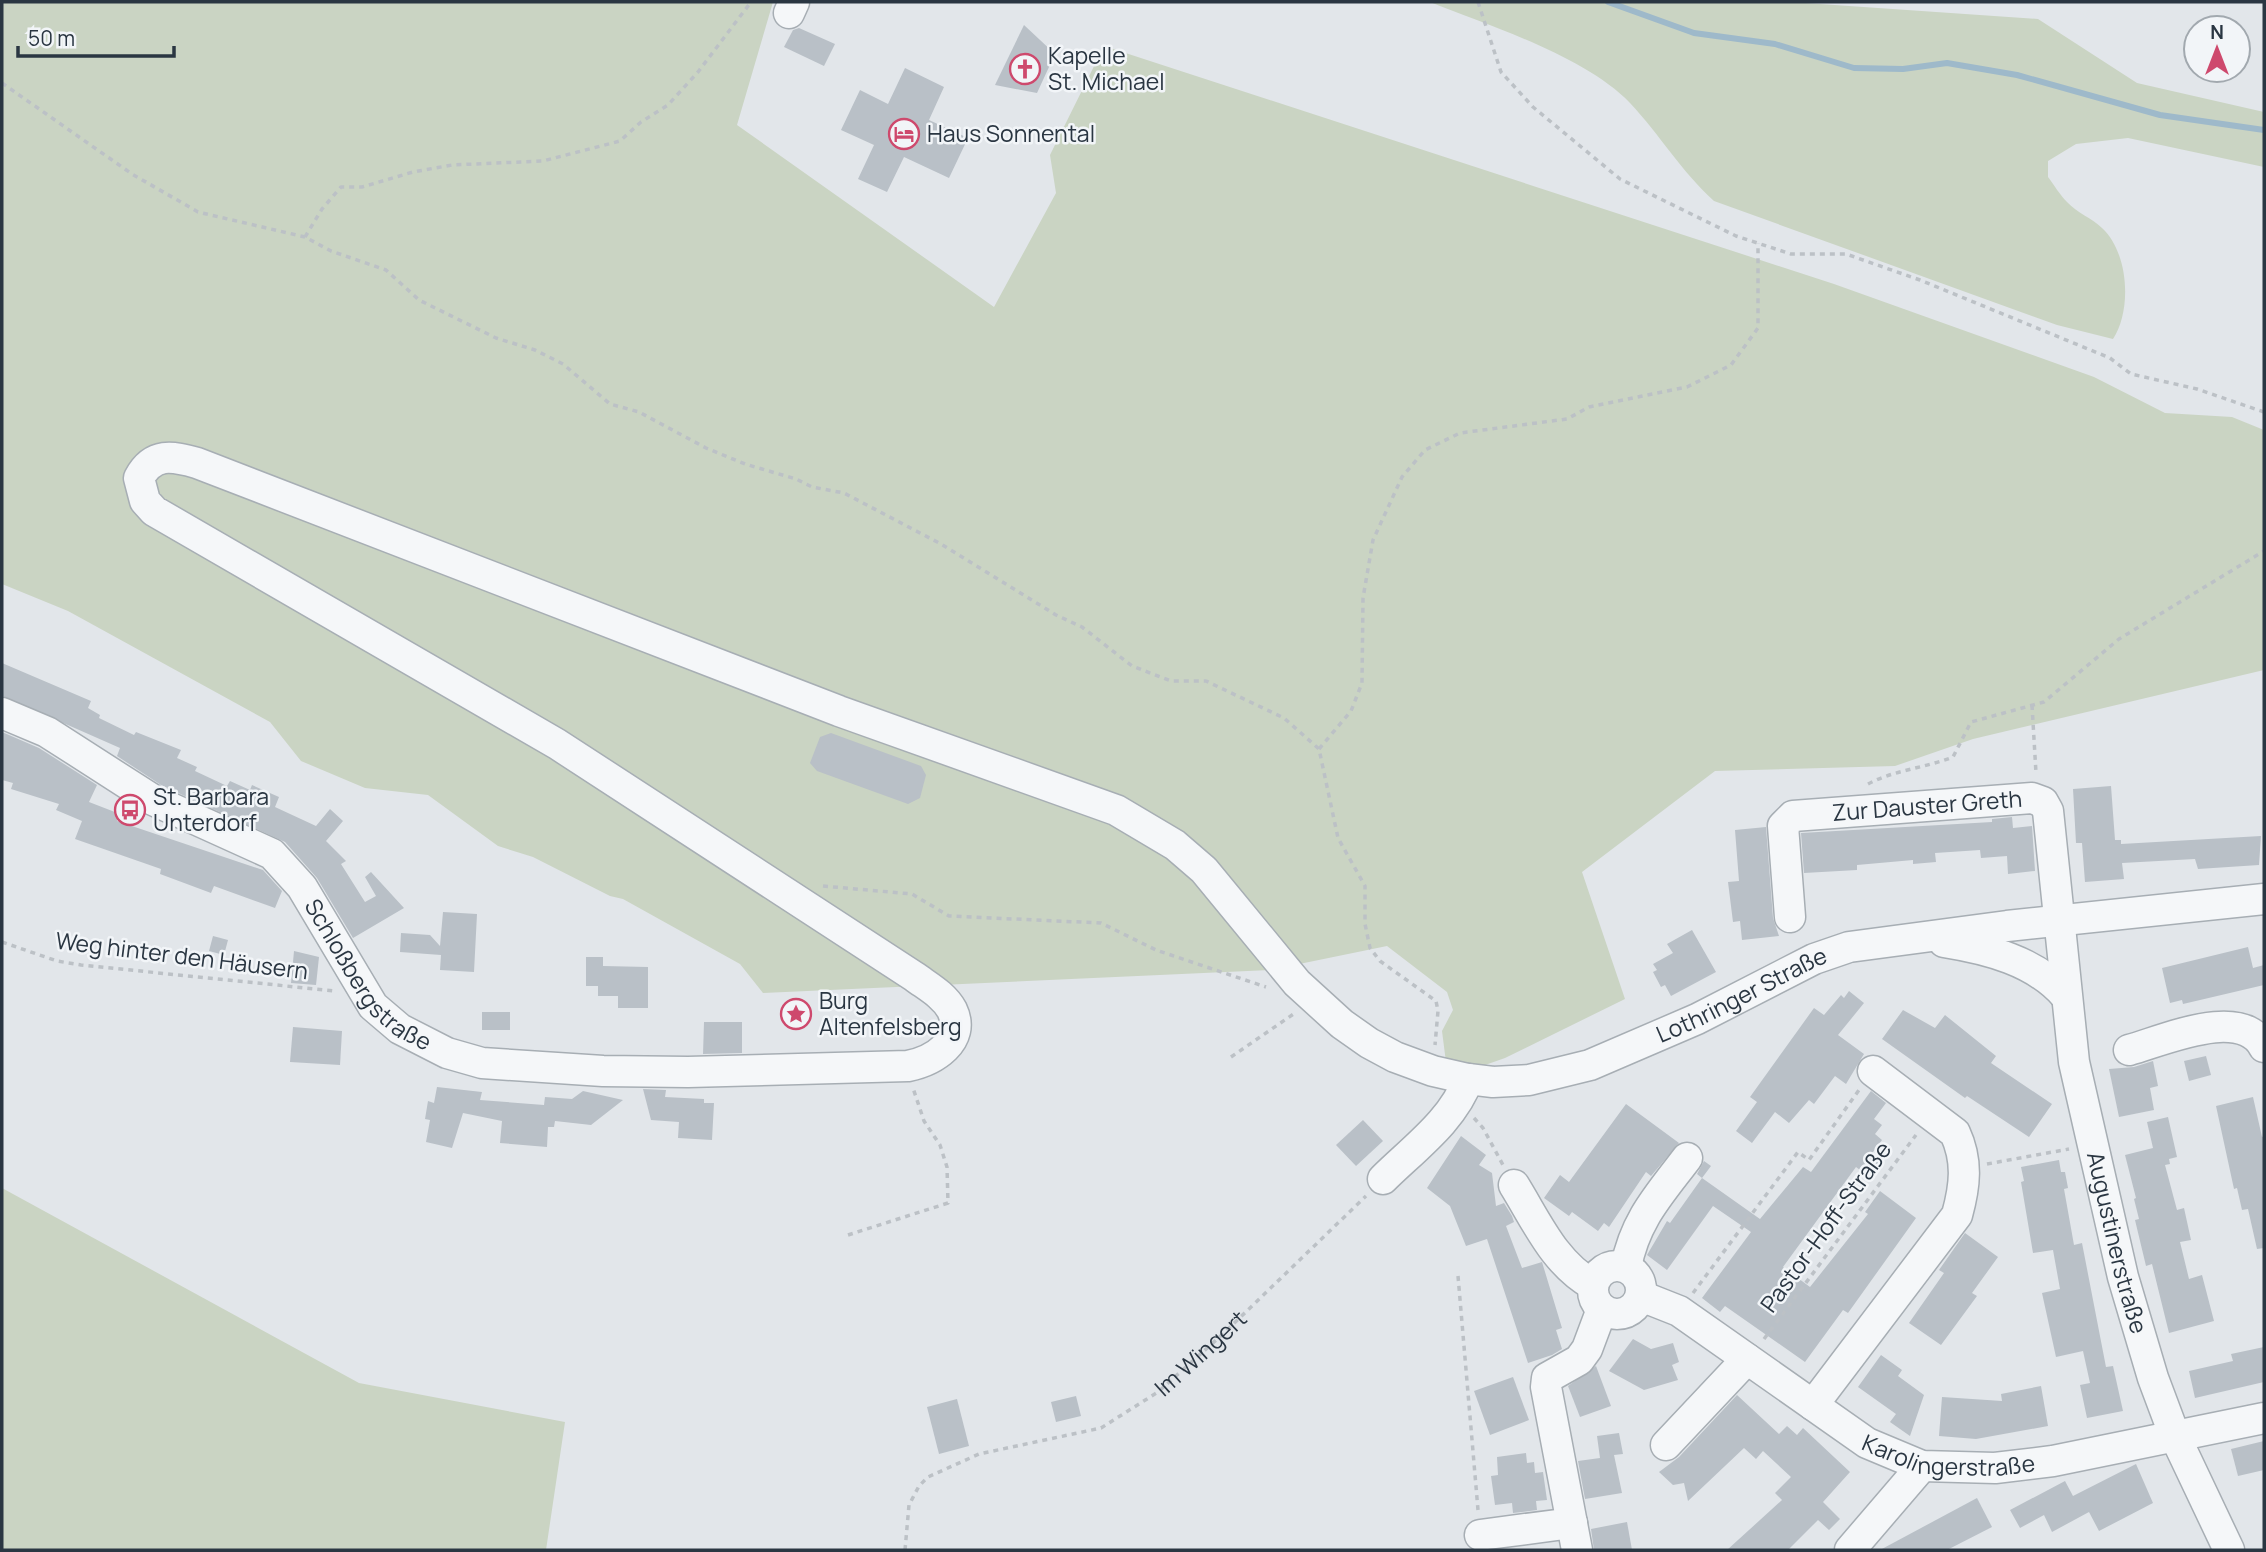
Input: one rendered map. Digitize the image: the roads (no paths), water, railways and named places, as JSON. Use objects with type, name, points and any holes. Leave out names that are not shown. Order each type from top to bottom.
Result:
[{"type":"street","name":"Lothringer Straße","points":[[916,1065],[939,1054],[951,1040],[955,1026],[952,1010],[940,995],[557,744],[154,511],[140,490],[139,478],[145,467],[163,457],[197,463],[839,711],[1116,810],[1175,845],[1204,870],[1268,948],[1301,1005],[1368,1044],[1433,1071],[1462,1091],[1493,1082],[1529,1080],[1590,1065],[1697,1019],[1814,959],[1849,947],[1913,937],[2264,899]]},
{"type":"street","name":"Schloßbergstraße","points":[[2,713],[47,733],[153,800],[272,854],[302,887],[373,1006],[421,1042],[482,1063],[603,1071],[793,1070],[916,1065]]},
{"type":"street","name":"Zur Dauster Greth","points":[[1790,917],[1783,827],[1793,816],[2032,798],[2043,802],[2048,811],[2059,922]]},
{"type":"street","name":"Augustinerstraße","points":[[2059,922],[2074,1062],[2123,1277],[2174,1434],[2228,1550]]},
{"type":"street","points":[[1913,937],[1989,950],[2030,968],[2057,986],[2065,995]]},
{"type":"street","points":[[2129,1050],[2225,1025],[2259,1037],[2264,1047]]},
{"type":"street","points":[[1813,1405],[1957,1215],[1964,1191],[1962,1147],[1955,1133],[1873,1071]]},
{"type":"street","points":[[1383,1179],[1462,1091]]},
{"type":"street","points":[[1626,1267],[1637,1228],[1687,1158]]},
{"type":"street","points":[[1480,1535],[1574,1536],[1546,1387],[1547,1378],[1579,1360],[1587,1349],[1597,1297],[1605,1268],[1626,1267],[1636,1273],[1642,1284],[1641,1296],[1635,1307],[1625,1313],[1612,1314],[1597,1297],[1560,1260],[1514,1185]]},
{"type":"street","name":"Karolingerstraße","points":[[1641,1296],[1679,1311],[1867,1443],[1922,1466],[1995,1468],[2053,1461],[2174,1434],[2264,1418]]},
{"type":"street","points":[[1666,1445],[1747,1359]]},
{"type":"street","points":[[1850,1550],[1922,1466]]},
{"type":"waterway","points":[[1608,2],[1694,33],[1775,44],[1854,68],[1903,69],[1947,63],[2017,75],[2160,115],[2264,130]]},
{"type":"place","name":"Kapelle St. Michael","points":[[1025,69]]},
{"type":"place","name":"Haus Sonnental","points":[[904,134]]},
{"type":"place","name":"St. Barbara Unterdorf","points":[[130,810]]},
{"type":"place","name":"Burg Altenfelsberg","points":[[796,1014]]}]
